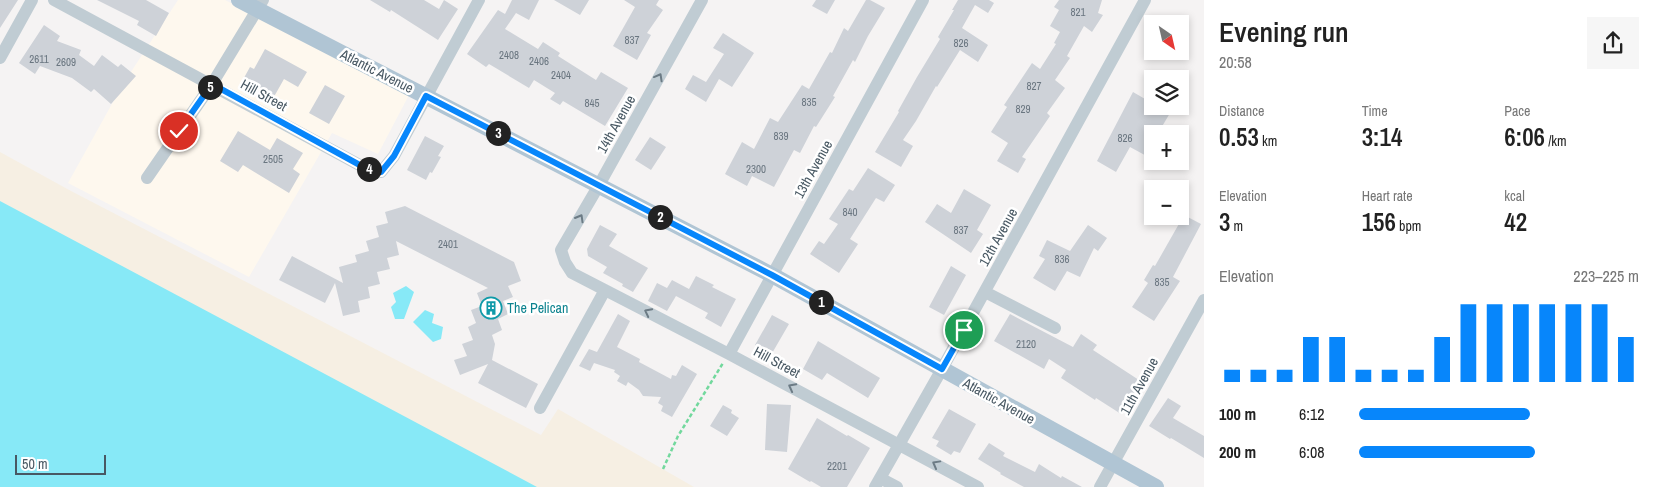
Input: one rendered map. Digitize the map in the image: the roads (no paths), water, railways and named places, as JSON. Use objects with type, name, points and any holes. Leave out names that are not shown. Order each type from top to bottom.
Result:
[{"type":"main road","name":"Atlantic Avenue","points":[[239,0],[260,5],[426,96],[772,275],[1156,487]]},
{"type":"street","points":[[0,58],[32,0]]},
{"type":"street","name":"Hill Street","points":[[54,0],[367,169],[381,172],[394,156],[426,96]]},
{"type":"street","points":[[426,96],[479,0]]},
{"type":"street","name":"14th Avenue","points":[[565,262],[561,250],[599,186],[702,0]]},
{"type":"street","name":"13th Avenue","points":[[729,354],[924,0]]},
{"type":"street","name":"12th Avenue","points":[[878,483],[1145,0]]},
{"type":"street","points":[[147,178],[212,84],[260,5]]},
{"type":"street","name":"Hill Street","points":[[565,262],[572,273],[900,444],[978,487]]},
{"type":"street","points":[[540,408],[605,290]]},
{"type":"street","points":[[985,292],[1055,328]]},
{"type":"street","name":"11th Avenue","points":[[1100,487],[1204,300]]},
{"type":"street","points":[[878,483],[897,487]]},
{"type":"water","points":[[0,201],[537,487],[0,487]]},
{"type":"water","points":[[406,286],[414,292],[404,319],[395,319],[391,307],[396,302],[393,293]]},
{"type":"water","points":[[425,310],[434,314],[432,323],[443,327],[441,339],[433,342],[413,322]]},
{"type":"place","name":"The Pelican","points":[[491,308]]}]
